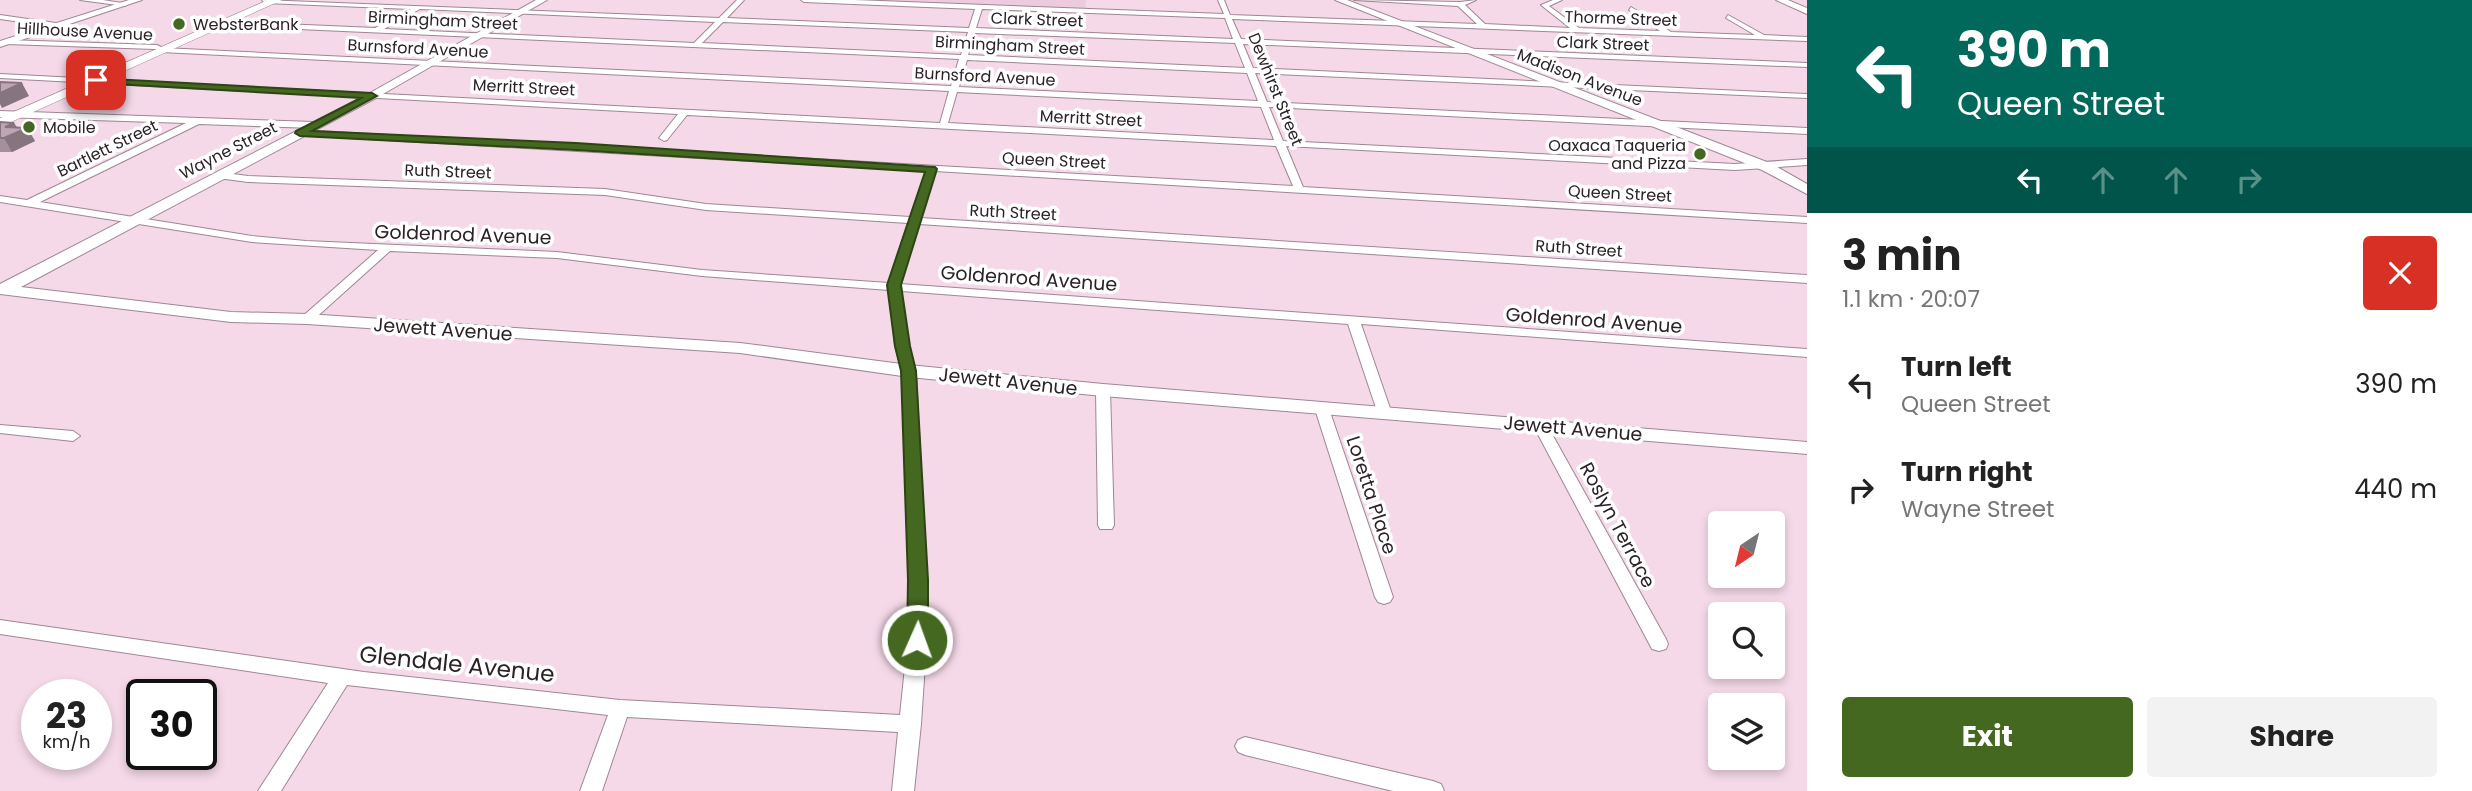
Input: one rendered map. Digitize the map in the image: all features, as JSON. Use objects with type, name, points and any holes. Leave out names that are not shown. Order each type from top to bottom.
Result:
[{"type":"main road","points":[[3,43],[138,0]]},
{"type":"main road","name":"Wayne Street","points":[[1,290],[372,96],[543,0]]},
{"type":"main road","name":"Madison Avenue","points":[[1339,0],[1767,167],[1807,190]]},
{"type":"main road","points":[[1780,0],[1807,9]]},
{"type":"main road","points":[[1790,0],[1807,9]]},
{"type":"main road","points":[[5,116],[271,1]]},
{"type":"main road","name":"Jewett Avenue","points":[[1,290],[231,317],[307,319],[740,348],[909,371],[1103,390],[1384,411],[1807,448]]},
{"type":"street","points":[[83,0],[125,4]]},
{"type":"street","points":[[696,45],[741,0]]},
{"type":"street","name":"Thorme Street","points":[[804,0],[1807,39]]},
{"type":"street","points":[[1141,0],[1143,13]]},
{"type":"street","name":"Dewhirst Street","points":[[1221,0],[1298,190]]},
{"type":"street","points":[[1357,0],[1460,4],[1473,0]]},
{"type":"street","points":[[1559,0],[1544,5],[1577,30]]},
{"type":"street","name":"Clark Street","points":[[271,1],[1807,65]]},
{"type":"street","points":[[1460,4],[1483,26]]},
{"type":"street","points":[[375,31],[419,7]]},
{"type":"street","points":[[943,126],[979,7]]},
{"type":"street","points":[[1631,9],[1670,34]]},
{"type":"street","points":[[0,17],[56,25]]},
{"type":"street","points":[[1728,17],[1765,38]]},
{"type":"street","name":"Birmingham Street","points":[[216,23],[1807,96]]},
{"type":"street","name":"Hillhouse Avenue","points":[[3,43],[159,48]]},
{"type":"street","name":"Burnsford Avenue","points":[[159,48],[1807,131]]},
{"type":"street","name":"Merritt Street","points":[[0,76],[1735,167],[1767,167],[1807,162]]},
{"type":"street","points":[[664,138],[685,111]]},
{"type":"street","points":[[5,116],[316,125]]},
{"type":"street","name":"Bartlett Street","points":[[29,204],[198,120]]},
{"type":"street","name":"Queen Street","points":[[300,133],[1807,220]]},
{"type":"street","points":[[903,791],[919,619],[909,371],[902,346],[894,285],[931,169]]},
{"type":"street","name":"Ruth Street","points":[[218,175],[275,180],[605,192],[706,207],[1807,279]]},
{"type":"street","name":"Goldenrod Avenue","points":[[0,199],[252,239],[557,255],[702,273],[1807,353]]},
{"type":"street","points":[[307,319],[387,248]]},
{"type":"street","points":[[1353,320],[1384,411]]},
{"type":"street","points":[[1103,390],[1106,525]]},
{"type":"street","name":"Loretta Place","points":[[1321,406],[1384,597]]},
{"type":"street","name":"Roslyn Terrace","points":[[1540,425],[1659,644]]},
{"type":"street","points":[[0,429],[73,436]]},
{"type":"street","name":"Glendale Avenue","points":[[0,627],[342,677],[620,708],[911,724]]},
{"type":"street","points":[[268,791],[342,677]]},
{"type":"street","points":[[591,791],[620,708]]},
{"type":"street","points":[[1245,746],[1433,791]]},
{"type":"shaded area","points":[[837,0],[1086,0],[1085,10]]},
{"type":"building","points":[[0,82],[22,83],[0,93]]},
{"type":"building","points":[[0,122],[14,123],[5,127],[27,128],[0,138]]},
{"type":"place","name":"WebsterBank","points":[[179,24]]},
{"type":"place","name":"Mobile","points":[[29,127]]},
{"type":"place","name":"Oaxaca Taqueria and Pizza","points":[[1700,154]]},
{"type":"route","points":[[96,80],[372,96],[300,133],[931,169],[894,285],[902,346],[909,371],[918,580],[917,640]]}]
